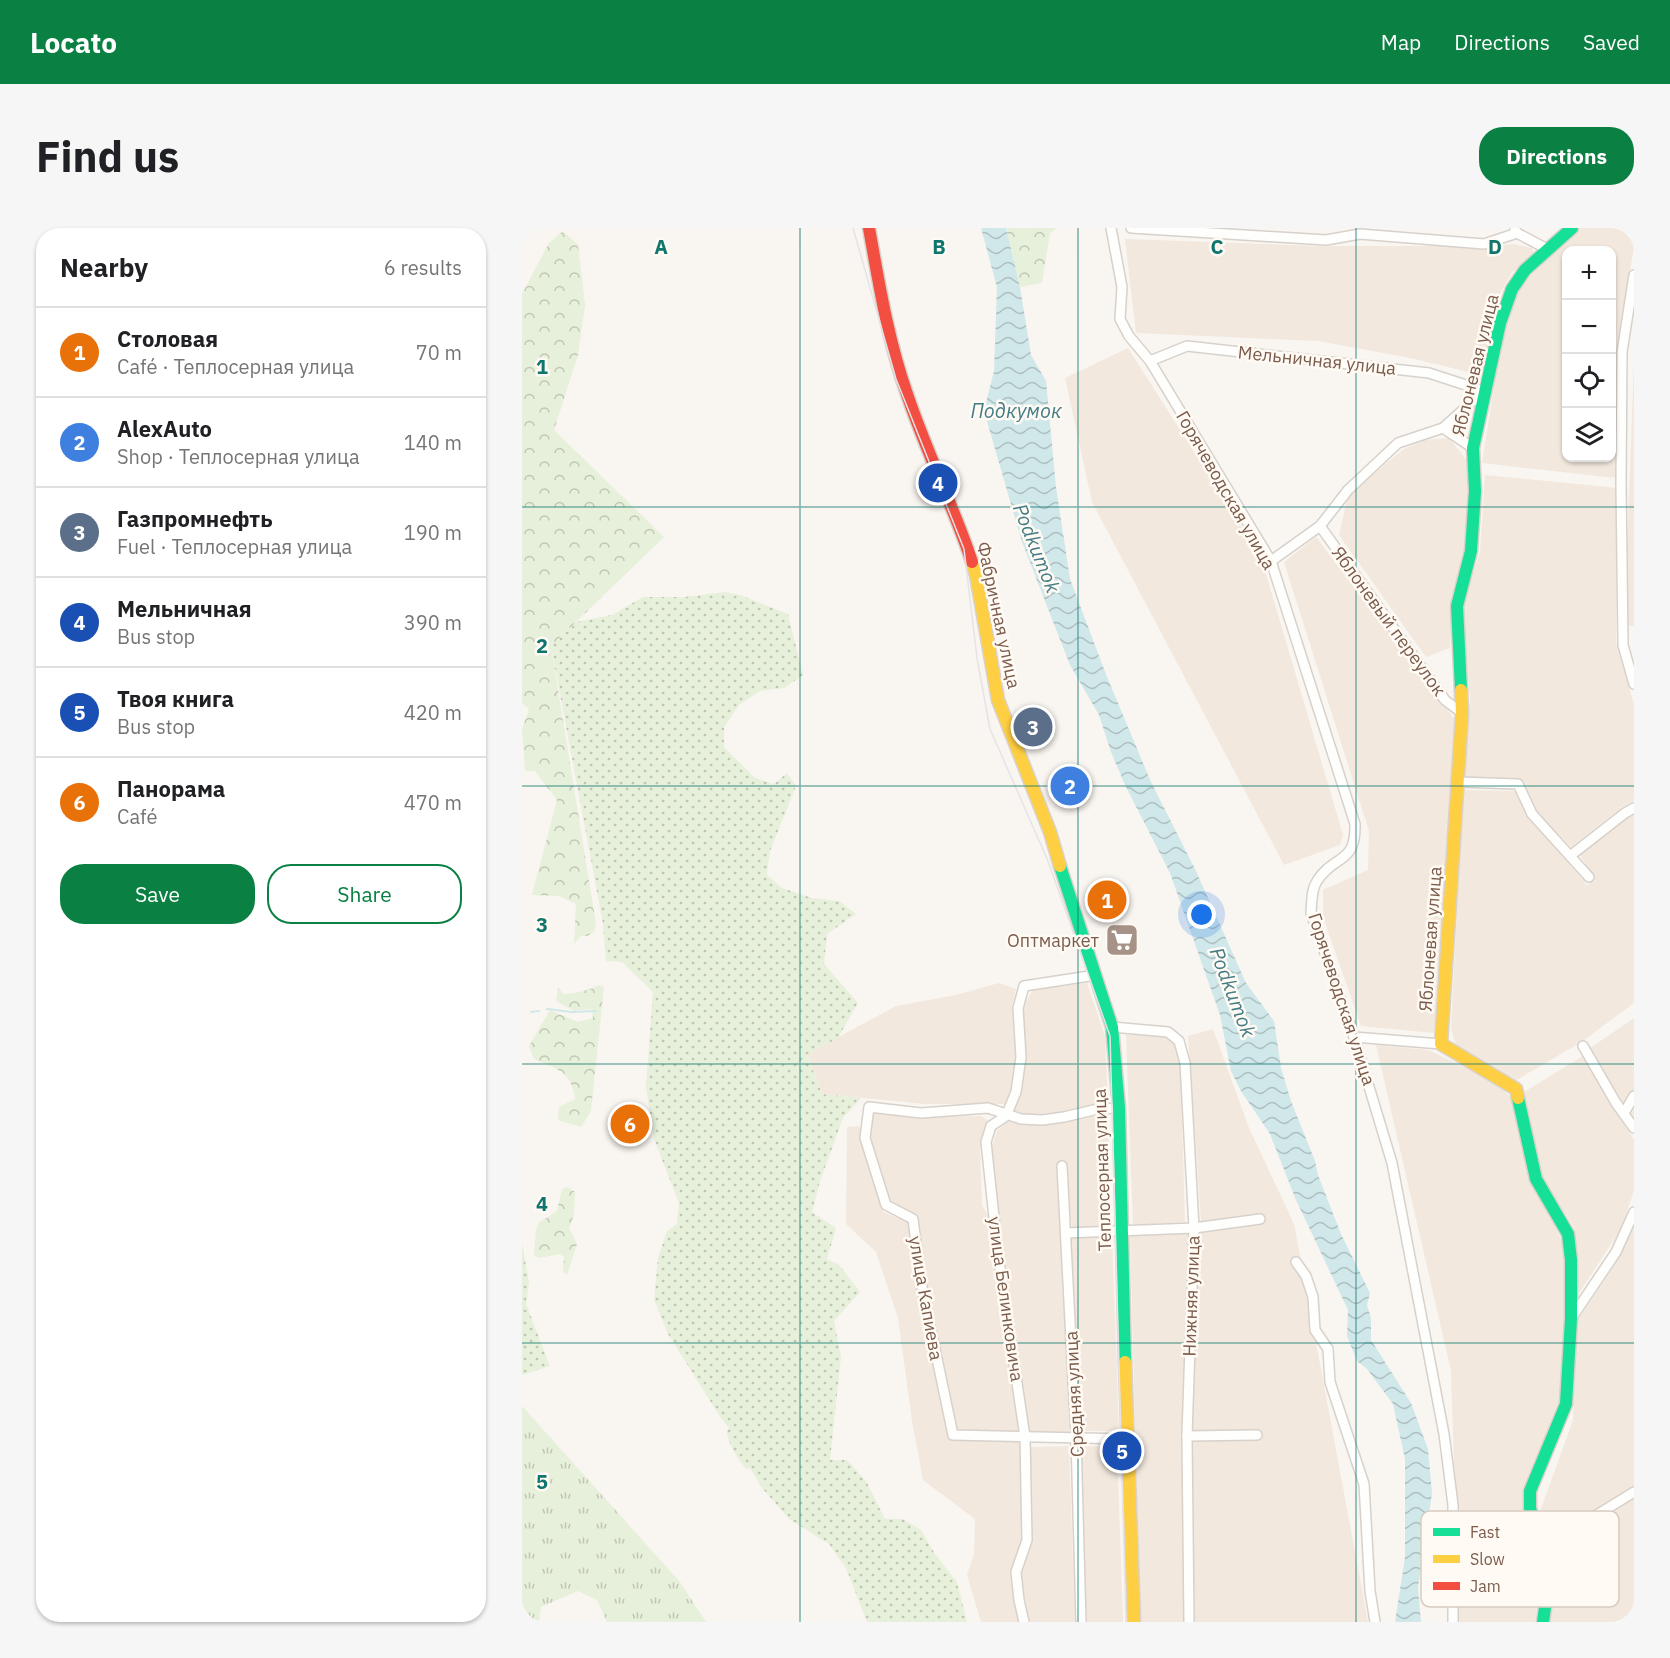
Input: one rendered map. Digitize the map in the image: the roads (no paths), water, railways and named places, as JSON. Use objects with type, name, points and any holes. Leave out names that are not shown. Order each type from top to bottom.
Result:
[{"type":"street","name":"Фабричная улица","points":[[869,228],[885,321],[894,353],[907,395],[961,530],[976,575],[999,700],[1010,734]]},
{"type":"street","name":"Горячеводская улица","points":[[1110,228],[1122,287],[1120,319],[1129,336],[1150,361],[1271,561],[1355,825],[1356,836],[1352,850],[1326,870],[1316,882],[1311,913],[1354,1037],[1392,1163],[1444,1434],[1453,1511]]},
{"type":"street","points":[[1131,228],[1326,240],[1360,234],[1484,244],[1515,231],[1549,250]]},
{"type":"street","name":"Яблоневая улица","points":[[1441,1044],[1462,713],[1457,606],[1471,551],[1475,490],[1473,448],[1500,323],[1512,289],[1526,270],[1572,228]]},
{"type":"street","points":[[1634,274],[1622,352],[1621,484],[1623,645],[1634,684]]},
{"type":"street","name":"Мельничная улица","points":[[1150,361],[1187,346],[1428,372],[1484,391]]},
{"type":"street","points":[[1271,561],[1320,526],[1348,490],[1398,442],[1443,428],[1484,391]]},
{"type":"street","points":[[1443,428],[1473,448]]},
{"type":"street","name":"Яблоневый переулок","points":[[1320,526],[1445,700],[1462,713]]},
{"type":"street","name":"Теплосерная улица","points":[[1010,734],[1050,832],[1073,911],[1112,1027],[1119,1108],[1134,1622]]},
{"type":"street","points":[[1459,782],[1518,784],[1532,814],[1589,877]]},
{"type":"street","points":[[1570,856],[1634,808]]},
{"type":"street","name":"улица Белинковича","points":[[1024,1622],[1019,1600],[1017,1572],[1027,1540],[1025,1437],[998,1255],[986,1142],[991,1126],[1006,1116],[1016,1092],[1021,1057],[1018,1008],[1024,986],[1096,975]]},
{"type":"street","name":"Нижняя улица","points":[[1112,1027],[1168,1032],[1179,1041],[1185,1063],[1194,1228],[1187,1436],[1189,1622]]},
{"type":"street","points":[[1354,1037],[1441,1044],[1516,1089],[1536,1179],[1568,1234],[1571,1260],[1571,1319],[1566,1404],[1530,1491],[1531,1511]]},
{"type":"street","points":[[1583,1046],[1634,1128]]},
{"type":"street","points":[[1624,1113],[1634,1096]]},
{"type":"street","name":"улица Капиева","points":[[1006,1116],[988,1108],[921,1113],[869,1107],[866,1138],[886,1205],[913,1219],[921,1282],[953,1435],[1025,1437]]},
{"type":"street","points":[[1006,1116],[1042,1120],[1098,1109],[1119,1108]]},
{"type":"street","name":"Средняя улица","points":[[1062,1166],[1076,1438],[1081,1622]]},
{"type":"street","points":[[1571,1319],[1616,1252],[1634,1212]]},
{"type":"street","points":[[1066,1233],[1194,1228],[1260,1219]]},
{"type":"street","points":[[1296,1262],[1306,1276],[1312,1297],[1316,1330],[1328,1349],[1330,1382],[1364,1484],[1370,1591],[1375,1622]]},
{"type":"street","points":[[1187,1436],[1257,1435]]},
{"type":"street","points":[[1025,1437],[1127,1439]]},
{"type":"street","points":[[1603,1511],[1634,1492]]},
{"type":"street","name":"Горячеводская улица","points":[[1454,1607],[1454,1622]]},
{"type":"street","points":[[1543,1622],[1545,1607]]},
{"type":"water","name":"Подкумок","points":[[981,228],[1006,228],[1020,287],[1031,355],[1046,381],[1056,487],[1070,579],[1107,677],[1151,782],[1195,869],[1246,983],[1274,1021],[1281,1068],[1291,1101],[1341,1234],[1370,1293],[1367,1305],[1371,1318],[1371,1340],[1411,1403],[1428,1449],[1432,1493],[1429,1511],[1421,1511],[1421,1567],[1418,1587],[1421,1622],[1395,1622],[1405,1557],[1405,1459],[1393,1404],[1367,1369],[1357,1361],[1347,1336],[1348,1310],[1296,1200],[1270,1134],[1241,1091],[1231,1071],[1220,1015],[1170,873],[1125,785],[1099,715],[1070,665],[1022,542],[984,411],[994,371],[997,287]]},
{"type":"waterway","points":[[547,1009],[572,1012],[596,1011]]},
{"type":"waterway","points":[[531,1012],[539,1011]]},
{"type":"tram line","points":[[853,228],[896,379],[964,549],[977,658],[990,729],[1048,861],[1110,1036],[1126,1622]]},
{"type":"place","name":"Мельничная","points":[[938,483]]},
{"type":"place","name":"Газпромнефть","points":[[1033,727]]},
{"type":"place","name":"AlexAuto","points":[[1070,786]]},
{"type":"place","name":"Столовая","points":[[1107,900]]},
{"type":"place","name":"Оптмаркет","points":[[1122,940]]},
{"type":"place","name":"Панорама","points":[[630,1124]]},
{"type":"place","name":"Твоя книга","points":[[1122,1451]]},
{"type":"water label","name":"Podkumok","points":[[1037,548]]},
{"type":"water label","name":"Podkumok","points":[[1233,992]]}]
